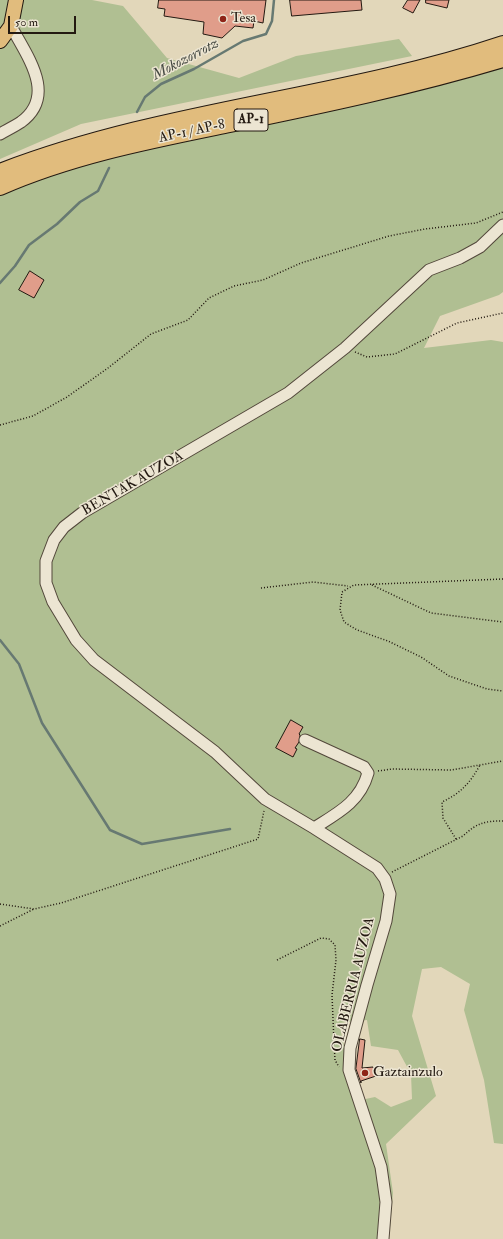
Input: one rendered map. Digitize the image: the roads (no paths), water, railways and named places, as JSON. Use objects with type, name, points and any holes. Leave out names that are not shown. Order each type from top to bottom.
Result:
[{"type":"highway","name":"AP-1 / AP-8","points":[[0,172],[62,150],[126,132],[362,83],[454,59],[503,44]]},
{"type":"highway","name":"AP-1 / AP-8","points":[[0,187],[66,162],[129,145],[364,96],[457,73],[503,59]]},
{"type":"main road","points":[[0,41],[11,26],[16,0]]},
{"type":"street","points":[[0,134],[22,121],[35,105],[40,89],[34,69],[11,26]]},
{"type":"street","name":"BENTAK AUZOA","points":[[265,799],[215,752],[94,660],[76,640],[53,602],[46,583],[46,561],[54,540],[64,527],[82,513],[288,392],[345,348],[429,270],[460,258],[480,247],[503,225]]},
{"type":"street","points":[[305,740],[364,767],[368,773],[357,798],[314,828]]},
{"type":"street","name":"OLABERRIA AUZOA","points":[[265,799],[377,868],[385,879],[390,894],[386,921],[350,1048],[349,1070],[381,1168],[386,1202],[383,1239]]},
{"type":"street","points":[[376,1239],[386,1202]]},
{"type":"waterway","name":"Mokozorrotz","points":[[137,112],[145,97],[161,84],[194,69],[243,41],[266,34],[272,21],[274,0]]},
{"type":"waterway","name":"Mokozorrotz","points":[[0,283],[15,266],[29,245],[57,224],[80,202],[98,191],[109,168]]},
{"type":"waterway","points":[[0,640],[19,664],[42,723],[110,830],[142,844],[230,829]]},
{"type":"place","name":"Tesa","points":[[223,19]]},
{"type":"place","name":"Gaztainzulo","points":[[365,1073]]}]
